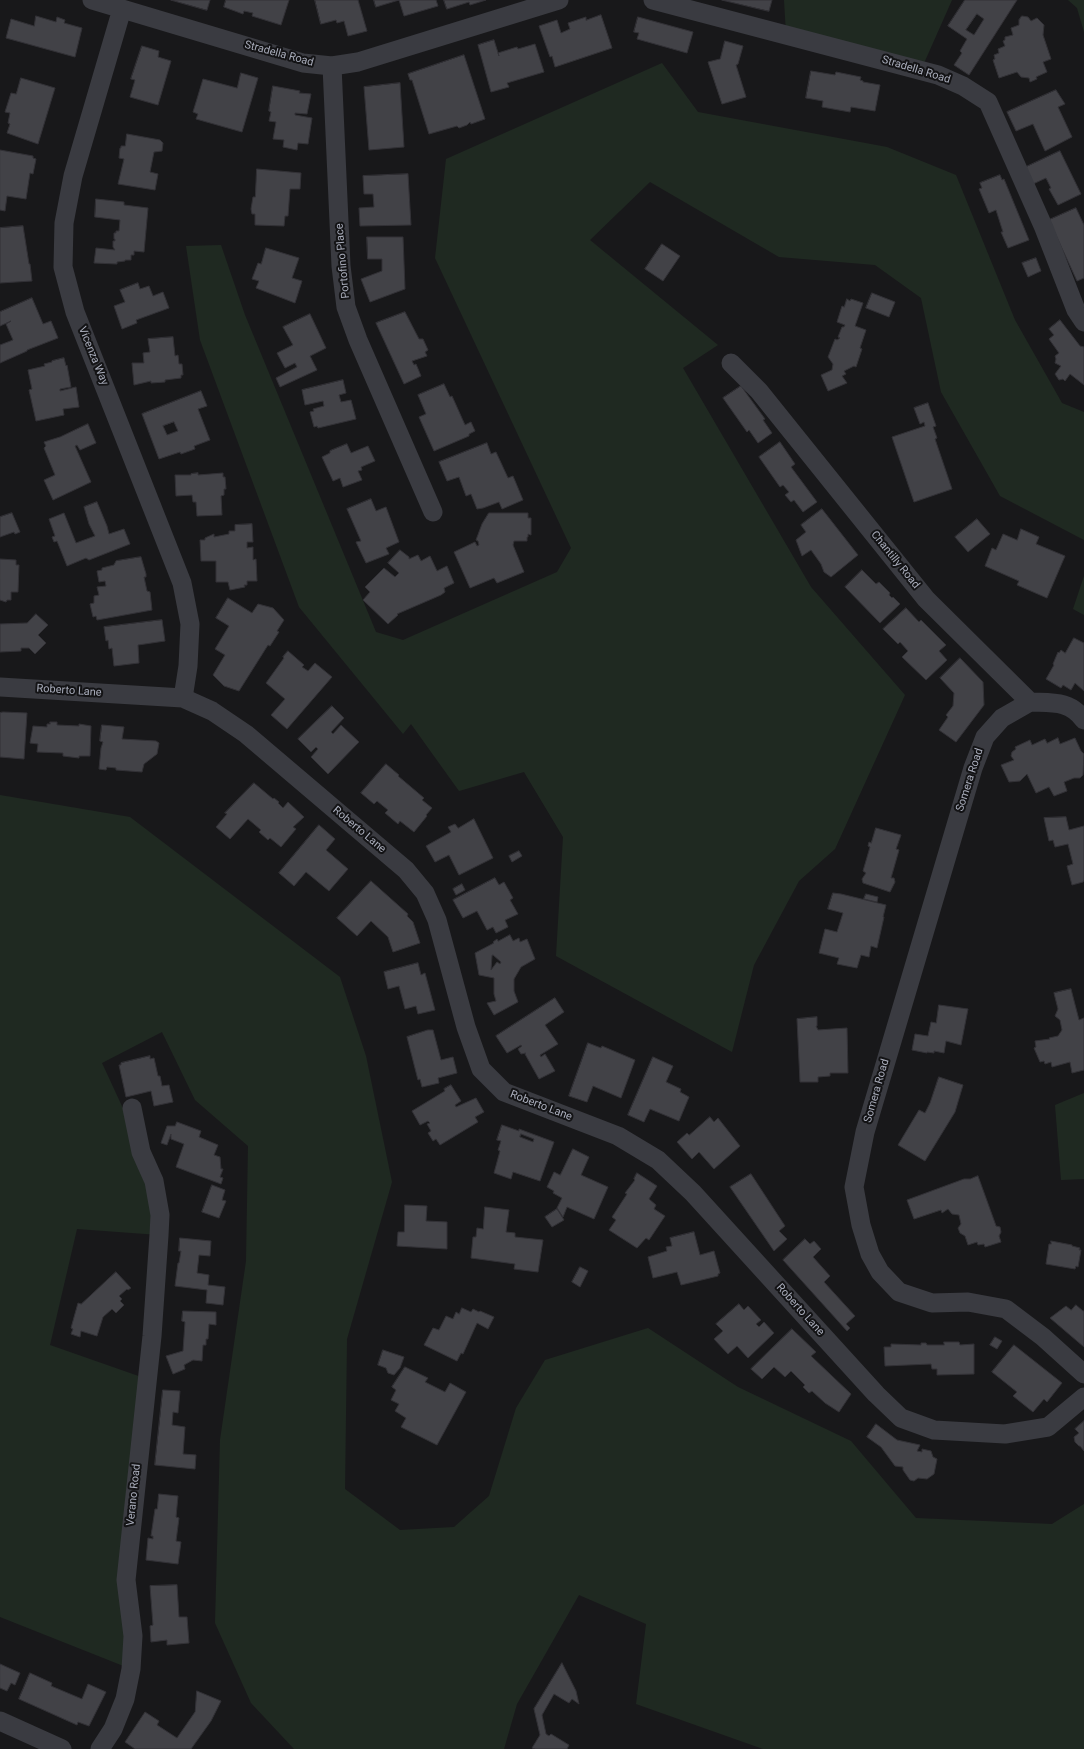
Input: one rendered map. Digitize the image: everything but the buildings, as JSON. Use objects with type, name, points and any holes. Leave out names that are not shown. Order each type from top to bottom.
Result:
[{"type":"street","name":"Stradella Road","points":[[92,0],[303,63],[332,66],[358,62],[559,0]]},
{"type":"street","name":"Stradella Road","points":[[653,0],[938,75],[963,86],[988,102],[1040,221],[1076,310],[1084,322]]},
{"type":"street","name":"Vicenza Way","points":[[122,9],[73,176],[64,223],[63,267],[75,312],[182,583],[190,624],[188,666],[183,698]]},
{"type":"street","name":"Portofino Place","points":[[332,66],[341,266],[346,306],[358,340],[432,512]]},
{"type":"street","name":"Chantilly Road","points":[[731,363],[759,391],[926,599],[1030,702]]},
{"type":"street","name":"Roberto Lane","points":[[0,687],[183,698],[212,711],[246,734],[406,870],[425,894],[437,920],[466,1027],[481,1069],[504,1092],[618,1136],[658,1160],[693,1193],[876,1394],[901,1418],[934,1430],[1005,1434],[1048,1427],[1084,1396]]},
{"type":"street","points":[[1030,702],[1062,704],[1079,713],[1084,720]]},
{"type":"street","name":"Somera Road","points":[[1030,702],[1002,718],[985,737],[972,768],[865,1132],[854,1188],[861,1225],[870,1254],[880,1272],[899,1292],[932,1303],[968,1302],[1006,1309],[1043,1338],[1084,1374]]},
{"type":"street","name":"Verano Road","points":[[100,1749],[113,1729],[125,1699],[131,1669],[133,1636],[126,1580],[129,1540],[152,1336],[160,1215],[154,1181],[141,1152],[132,1108]]},
{"type":"street","points":[[0,1721],[62,1749]]},
{"type":"shaded area","points":[[784,0],[952,0],[921,70],[786,34]]},
{"type":"shaded area","points":[[1068,0],[1084,0],[1084,32],[1077,8]]},
{"type":"shaded area","points":[[662,63],[698,112],[887,147],[956,175],[1015,320],[1062,403],[1084,412],[1084,540],[1000,496],[941,392],[921,298],[875,265],[779,257],[650,182],[590,240],[718,345],[683,368],[811,587],[905,695],[835,849],[799,881],[754,965],[732,1052],[556,956],[563,837],[524,772],[459,791],[411,724],[403,734],[299,607],[200,340],[186,246],[221,245],[245,315],[376,632],[403,640],[557,572],[571,548],[435,258],[446,159]]},
{"type":"shaded area","points":[[1084,576],[1084,615],[1073,609]]},
{"type":"shaded area","points":[[0,795],[130,817],[340,977],[366,1056],[392,1182],[347,1339],[345,1489],[400,1530],[454,1527],[489,1496],[516,1408],[545,1360],[648,1328],[738,1387],[851,1441],[916,1518],[1052,1524],[1084,1504],[1084,1749],[763,1749],[636,1704],[646,1624],[579,1595],[517,1704],[504,1749],[294,1749],[251,1703],[215,1623],[220,1440],[246,1261],[248,1146],[195,1100],[162,1032],[102,1063],[133,1130],[159,1235],[77,1229],[50,1345],[147,1379],[129,1540],[131,1669],[0,1617]]},
{"type":"shaded area","points":[[1084,1093],[1084,1179],[1061,1180],[1055,1105]]}]
